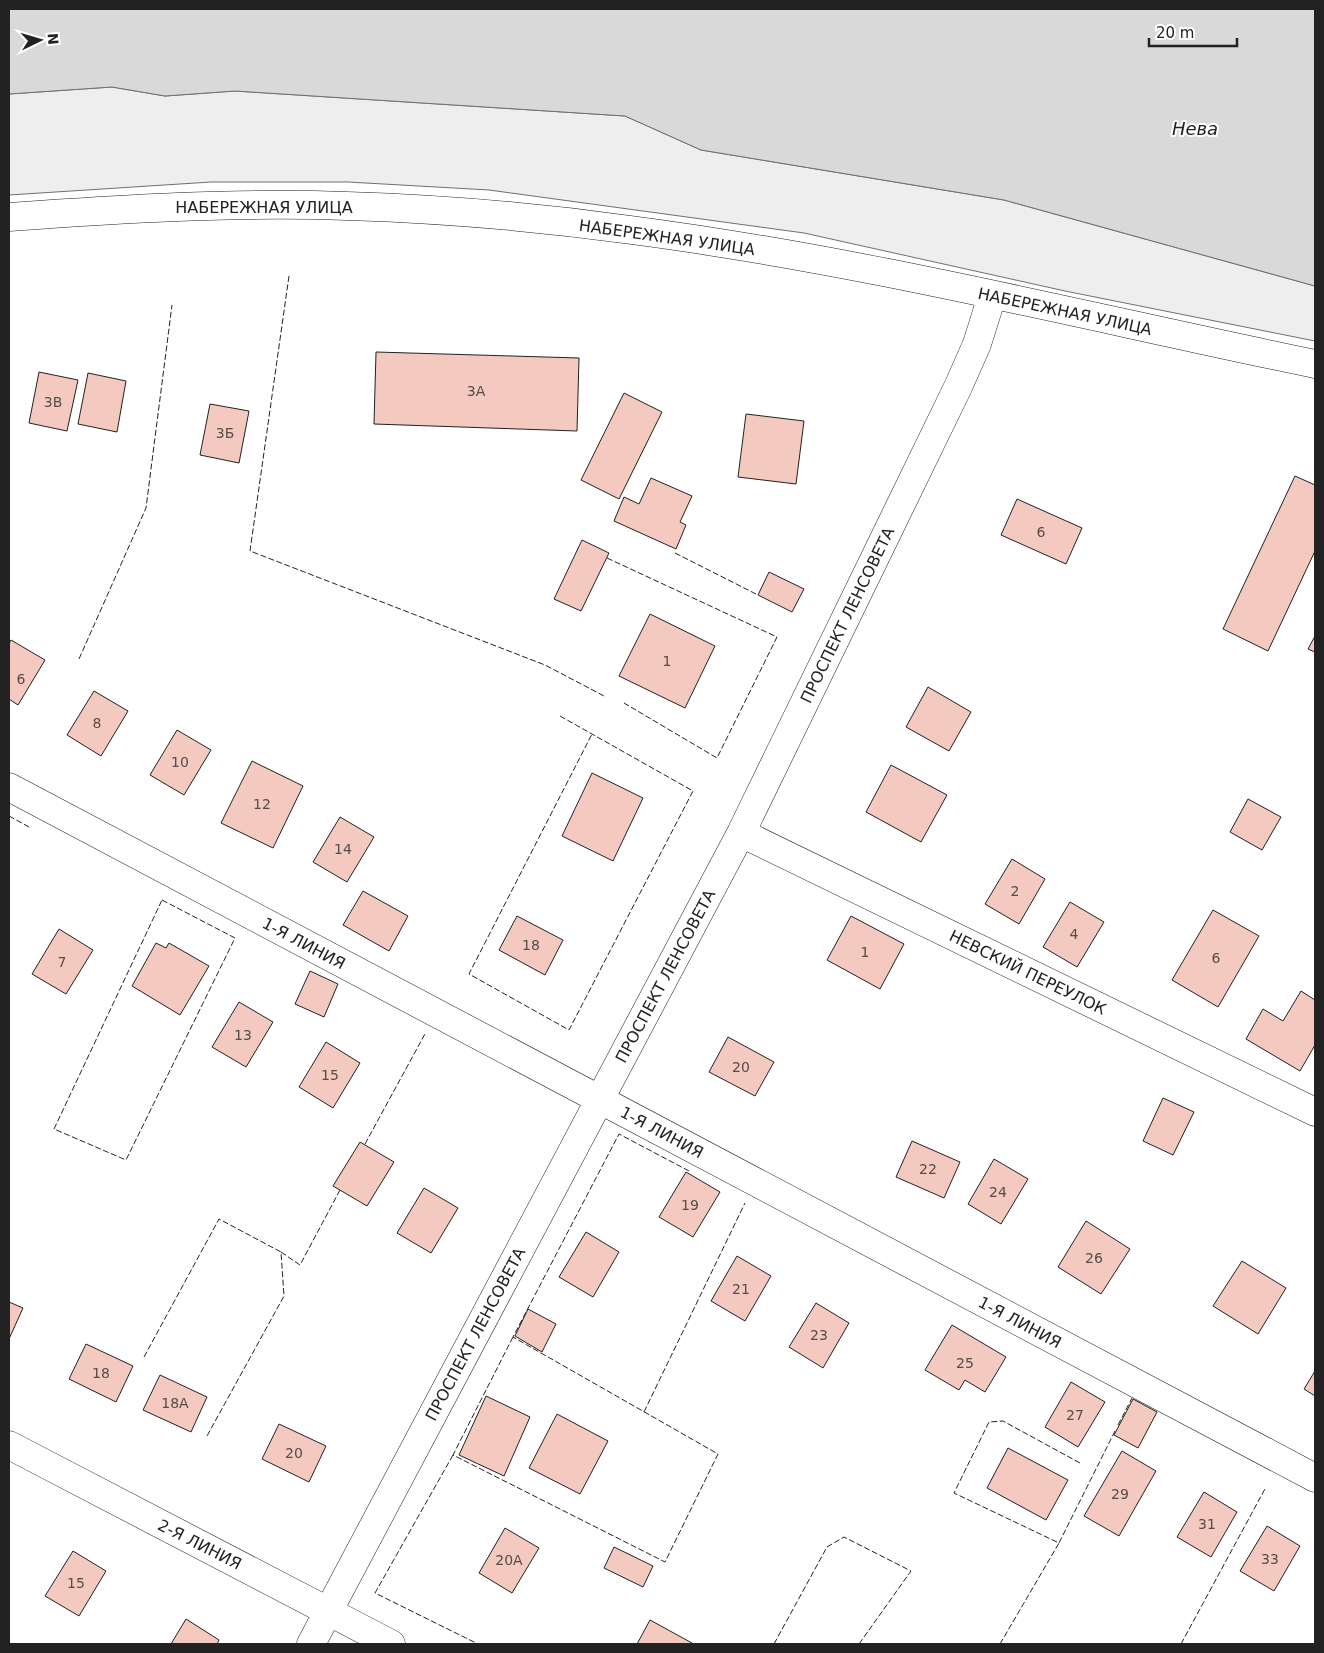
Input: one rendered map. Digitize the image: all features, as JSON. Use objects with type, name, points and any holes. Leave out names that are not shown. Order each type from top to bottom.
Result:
[{"type":"street","name":"НАБЕРЕЖНАЯ УЛИЦА","points":[[9,217],[210,206],[346,206],[488,215],[630,230],[800,255],[1315,364]]},
{"type":"street","name":"ПРОСПЕКТ ЛЕНСОВЕТА","points":[[311,1644],[741,833],[958,387],[983,328],[992,296]]},
{"type":"street","name":"1-Я ЛИНИЯ","points":[[9,787],[1315,1478]]},
{"type":"street","name":"НЕВСКИЙ ПЕРЕУЛОК","points":[[741,833],[1315,1112]]},
{"type":"street","name":"2-Я ЛИНИЯ","points":[[9,1445],[392,1644]]},
{"type":"shaded area","points":[[112,87],[165,96],[235,91],[625,116],[701,150],[1004,200],[1315,286],[1315,341],[1065,291],[804,233],[489,190],[348,182],[211,182],[9,195],[9,94]]},
{"type":"water","name":"Нева","points":[[9,9],[1315,9],[1315,286],[1004,200],[701,150],[625,116],[235,91],[165,96],[112,87],[9,94]]},
{"type":"building","points":[[376,352],[579,358],[577,431],[374,424]]},
{"type":"building","points":[[39,372],[78,380],[67,431],[29,423]]},
{"type":"building","points":[[88,373],[126,381],[117,432],[78,424]]},
{"type":"building","points":[[624,393],[662,412],[619,499],[581,480]]},
{"type":"building","points":[[210,404],[249,411],[239,463],[200,455]]},
{"type":"building","points":[[746,414],[804,421],[796,484],[738,477]]},
{"type":"building","points":[[1295,476],[1315,485],[1315,551],[1268,651],[1223,629]]},
{"type":"building","points":[[651,478],[692,496],[680,522],[686,525],[676,549],[614,521],[624,497],[639,504]]},
{"type":"building","points":[[1017,499],[1082,528],[1066,564],[1001,535]]},
{"type":"building","points":[[582,540],[609,553],[581,611],[554,599]]},
{"type":"building","points":[[769,572],[804,589],[792,612],[758,595]]},
{"type":"building","points":[[650,614],[715,646],[685,708],[619,676]]},
{"type":"building","points":[[1315,636],[1315,652],[1308,649]]},
{"type":"building","points":[[11,640],[45,660],[18,705],[9,699],[9,644]]},
{"type":"building","points":[[928,687],[971,712],[949,751],[906,727]]},
{"type":"building","points":[[94,691],[128,711],[101,756],[67,735]]},
{"type":"building","points":[[177,730],[211,750],[184,795],[150,775]]},
{"type":"building","points":[[252,761],[303,786],[273,848],[221,823]]},
{"type":"building","points":[[891,765],[947,795],[921,842],[866,812]]},
{"type":"building","points":[[592,773],[643,798],[613,861],[562,836]]},
{"type":"building","points":[[1248,799],[1281,817],[1262,850],[1230,832]]},
{"type":"building","points":[[340,817],[374,837],[347,882],[313,862]]},
{"type":"building","points":[[1012,859],[1045,879],[1019,924],[985,904]]},
{"type":"building","points":[[363,891],[408,916],[389,951],[343,925]]},
{"type":"building","points":[[1070,902],[1104,922],[1077,967],[1043,947]]},
{"type":"building","points":[[1213,910],[1259,936],[1218,1007],[1172,980]]},
{"type":"building","points":[[517,916],[563,940],[545,975],[499,950]]},
{"type":"building","points":[[851,916],[904,944],[880,989],[827,960]]},
{"type":"building","points":[[59,929],[93,950],[66,994],[32,974]]},
{"type":"building","points":[[156,943],[166,948],[169,943],[209,966],[180,1015],[132,986]]},
{"type":"building","points":[[310,971],[338,984],[324,1017],[295,1004]]},
{"type":"building","points":[[1301,991],[1315,1000],[1315,1045],[1300,1071],[1246,1039],[1263,1009],[1283,1021]]},
{"type":"building","points":[[239,1002],[273,1022],[246,1067],[212,1047]]},
{"type":"building","points":[[728,1037],[774,1062],[755,1096],[709,1072]]},
{"type":"building","points":[[326,1042],[360,1063],[333,1108],[299,1087]]},
{"type":"building","points":[[1163,1098],[1194,1112],[1173,1155],[1143,1141]]},
{"type":"building","points":[[912,1141],[960,1162],[944,1198],[896,1177]]},
{"type":"building","points":[[360,1142],[394,1162],[367,1206],[333,1186]]},
{"type":"building","points":[[994,1159],[1028,1179],[1001,1224],[968,1204]]},
{"type":"building","points":[[686,1172],[720,1192],[693,1237],[659,1217]]},
{"type":"building","points":[[424,1188],[458,1208],[431,1253],[397,1233]]},
{"type":"building","points":[[1086,1221],[1130,1249],[1101,1294],[1058,1267]]},
{"type":"building","points":[[586,1232],[619,1252],[593,1297],[559,1277]]},
{"type":"building","points":[[737,1256],[771,1276],[745,1321],[711,1301]]},
{"type":"building","points":[[1242,1261],[1286,1288],[1258,1334],[1213,1306]]},
{"type":"building","points":[[9,1302],[23,1308],[9,1339]]},
{"type":"building","points":[[816,1303],[849,1323],[823,1368],[789,1347]]},
{"type":"building","points":[[528,1309],[556,1324],[542,1352],[515,1336]]},
{"type":"building","points":[[952,1325],[1006,1357],[985,1392],[965,1380],[959,1390],[925,1370]]},
{"type":"building","points":[[86,1344],[133,1366],[116,1402],[69,1379]]},
{"type":"building","points":[[1315,1371],[1315,1396],[1304,1389]]},
{"type":"building","points":[[160,1375],[207,1397],[191,1432],[143,1410]]},
{"type":"building","points":[[1071,1382],[1105,1402],[1078,1447],[1045,1427]]},
{"type":"building","points":[[486,1396],[530,1417],[504,1476],[459,1455]]},
{"type":"building","points":[[1133,1399],[1157,1412],[1138,1448],[1114,1435]]},
{"type":"building","points":[[557,1414],[608,1441],[580,1494],[529,1468]]},
{"type":"building","points":[[279,1424],[326,1446],[309,1482],[262,1459]]},
{"type":"building","points":[[1008,1448],[1068,1480],[1046,1520],[987,1488]]},
{"type":"building","points":[[1122,1451],[1156,1471],[1119,1536],[1084,1516]]},
{"type":"building","points":[[1204,1492],[1237,1512],[1211,1557],[1177,1537]]},
{"type":"building","points":[[1267,1526],[1300,1546],[1274,1591],[1240,1571]]},
{"type":"building","points":[[505,1528],[539,1548],[512,1593],[479,1573]]},
{"type":"building","points":[[614,1547],[653,1566],[643,1587],[604,1568]]},
{"type":"building","points":[[73,1551],[106,1571],[79,1616],[45,1596]]},
{"type":"building","points":[[186,1619],[219,1640],[217,1644],[171,1644]]},
{"type":"building","points":[[650,1620],[692,1643],[692,1644],[637,1644]]},
{"type":"fence","points":[[289,276],[250,551],[545,665],[604,696]]},
{"type":"fence","points":[[79,659],[146,508],[172,305]]},
{"type":"fence","points":[[675,553],[758,595]]},
{"type":"fence","points":[[607,558],[777,637],[717,758],[624,703]]},
{"type":"fence","points":[[560,716],[693,791],[569,1030],[469,974],[592,734]]},
{"type":"fence","points":[[9,816],[29,827]]},
{"type":"fence","points":[[162,900],[235,938],[126,1160],[54,1129],[162,900]]},
{"type":"fence","points":[[365,1144],[426,1032]]},
{"type":"fence","points":[[513,1337],[453,1455],[665,1562],[718,1454],[513,1337],[619,1134],[689,1171]]},
{"type":"fence","points":[[281,1252],[300,1265],[340,1190]]},
{"type":"fence","points":[[644,1412],[745,1203]]},
{"type":"fence","points":[[144,1357],[219,1219],[281,1252],[284,1296],[207,1436]]},
{"type":"fence","points":[[1118,1425],[1132,1398]]},
{"type":"fence","points":[[1080,1463],[1003,1421],[989,1422],[954,1493],[1059,1543],[1115,1431]]},
{"type":"fence","points":[[453,1455],[375,1593],[478,1644]]},
{"type":"fence","points":[[1181,1644],[1266,1487]]},
{"type":"fence","points":[[774,1644],[827,1547],[844,1537],[911,1571],[859,1644]]},
{"type":"fence","points":[[1000,1644],[1059,1543]]}]
